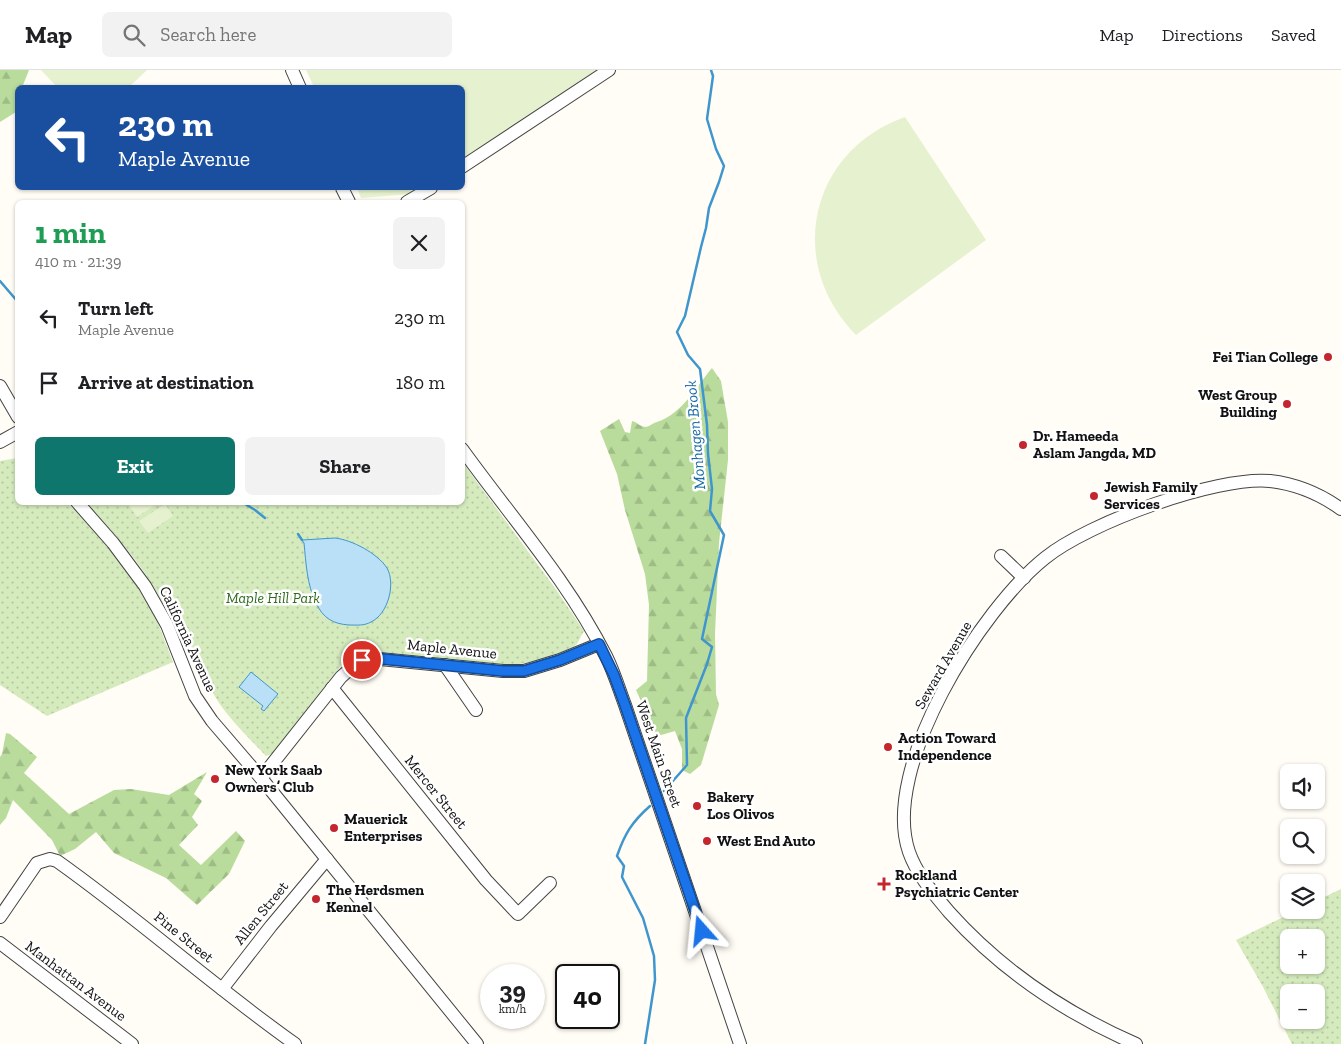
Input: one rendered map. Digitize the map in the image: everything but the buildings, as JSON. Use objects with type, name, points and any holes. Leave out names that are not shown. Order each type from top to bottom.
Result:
[{"type":"street","points":[[292,70],[299,85]]},
{"type":"street","points":[[465,165],[609,70]]},
{"type":"street","points":[[410,200],[428,190]]},
{"type":"street","points":[[0,386],[15,411]]},
{"type":"street","points":[[0,442],[15,434]]},
{"type":"street","name":"West Main Street","points":[[465,453],[560,581],[599,644],[614,675],[740,1044]]},
{"type":"street","name":"Seward Avenue","points":[[1136,1044],[1103,1028],[1047,996],[993,956],[936,896],[915,866],[906,842],[904,830],[906,795],[924,730],[962,657],[990,617],[1037,564],[1054,551],[1087,533],[1163,502],[1202,490],[1257,481],[1284,483],[1309,490],[1341,509]]},
{"type":"street","name":"California Avenue","points":[[80,505],[141,579],[167,625],[195,696],[212,721],[261,778],[477,1044]]},
{"type":"street","points":[[1001,556],[1024,578]]},
{"type":"street","name":"Maple Avenue","points":[[261,778],[332,688],[351,667],[362,660],[370,658],[503,671],[524,671],[560,660],[599,644]]},
{"type":"street","points":[[445,665],[476,710]]},
{"type":"street","name":"Mercer Street","points":[[332,688],[486,880],[518,914],[550,883]]},
{"type":"street","name":"Allen Street","points":[[222,989],[327,859]]},
{"type":"street","name":"Pine Street","points":[[0,917],[37,863],[50,860],[57,861],[91,885],[295,1044]]},
{"type":"street","name":"Manhattan Avenue","points":[[0,943],[132,1044]]},
{"type":"green space","points":[[0,70],[29,70],[23,85],[15,85],[15,113],[0,122]]},
{"type":"green space","points":[[41,70],[147,70],[131,85],[55,85]]},
{"type":"green space","points":[[306,70],[612,70],[465,160],[465,85],[313,85]]},
{"type":"green space","points":[[905,117],[986,240],[856,335],[834,306],[820,275],[815,243],[818,212],[829,182],[847,155],[872,133]]},
{"type":"green space","points":[[358,190],[417,190],[411,194],[361,198]]},
{"type":"green space","points":[[712,368],[721,381],[728,422],[728,460],[719,543],[715,634],[716,694],[719,705],[701,765],[690,774],[682,770],[682,749],[675,731],[661,735],[650,732],[648,716],[636,690],[647,681],[649,605],[645,574],[625,510],[617,474],[600,431],[619,419],[625,432],[630,433],[632,421],[646,427],[666,418],[688,399]]},
{"type":"green space","points":[[15,458],[15,505],[74,505],[126,568],[156,618],[173,662],[47,716],[0,685],[0,461]]},
{"type":"green space","name":"Maple Hill Park","points":[[465,466],[555,588],[584,631],[577,644],[570,648],[535,661],[512,665],[373,651],[361,652],[342,664],[272,754],[266,756],[235,724],[219,703],[188,639],[180,640],[154,588],[119,541],[87,505],[465,505]]},
{"type":"green space","points":[[129,505],[155,505],[137,517]]},
{"type":"green space","points":[[163,505],[166,505],[173,516],[148,533],[139,521]]},
{"type":"green space","points":[[6,733],[10,734],[37,757],[24,773],[69,814],[114,790],[131,789],[169,795],[207,772],[194,794],[202,801],[192,817],[198,825],[179,845],[201,865],[236,831],[245,841],[229,874],[197,905],[166,878],[114,853],[96,832],[75,849],[60,856],[52,840],[13,800],[6,818],[0,825],[0,757]]},
{"type":"green space","points":[[1341,889],[1341,1044],[1292,1044],[1284,1029],[1325,1029],[1325,984],[1280,984],[1280,1020],[1236,940],[1280,919],[1325,919],[1325,897]]},
{"type":"water","points":[[335,538],[356,544],[371,552],[383,562],[390,575],[389,598],[386,606],[377,618],[368,623],[349,625],[333,622],[322,613],[313,596],[307,574],[304,543],[302,540]]},
{"type":"water","points":[[251,672],[278,694],[264,711],[261,709],[263,706],[239,687]]},
{"type":"waterway","name":"Monhagen Brook","points":[[664,791],[687,765],[686,718],[712,647],[702,639],[724,535],[710,511],[712,489],[700,369],[688,355],[677,332],[685,316],[709,208],[724,166],[716,149],[707,119],[713,76],[711,70]]},
{"type":"waterway","points":[[0,281],[15,298]]},
{"type":"waterway","points":[[247,505],[265,518]]},
{"type":"waterway","points":[[298,534],[302,540]]},
{"type":"waterway","name":"Monhagen Brook","points":[[645,1044],[655,980],[654,956],[643,918],[622,877],[624,866],[617,856],[630,828],[650,806]]},
{"type":"place","name":"Fei Tian College","points":[[1328,357]]},
{"type":"place","name":"West Group Building","points":[[1287,404]]},
{"type":"place","name":"Dr. Hameeda Aslam Jangda, MD","points":[[1023,445]]},
{"type":"place","name":"Jewish Family Services","points":[[1094,496]]},
{"type":"place","name":"Action Toward Independence","points":[[888,747]]},
{"type":"place","name":"New York Saab Owners’ Club","points":[[215,779]]},
{"type":"place","name":"Bakery Los Olivos","points":[[697,806]]},
{"type":"place","name":"Mauerick Enterprises","points":[[334,828]]},
{"type":"place","name":"West End Auto","points":[[707,841]]},
{"type":"place","name":"Rockland Psychiatric Center","points":[[884,884]]},
{"type":"place","name":"The Herdsmen Kennel","points":[[316,899]]},
{"type":"route","points":[[362,660],[370,658],[503,671],[524,671],[560,660],[599,644],[614,675],[625,705],[702,931]]}]
